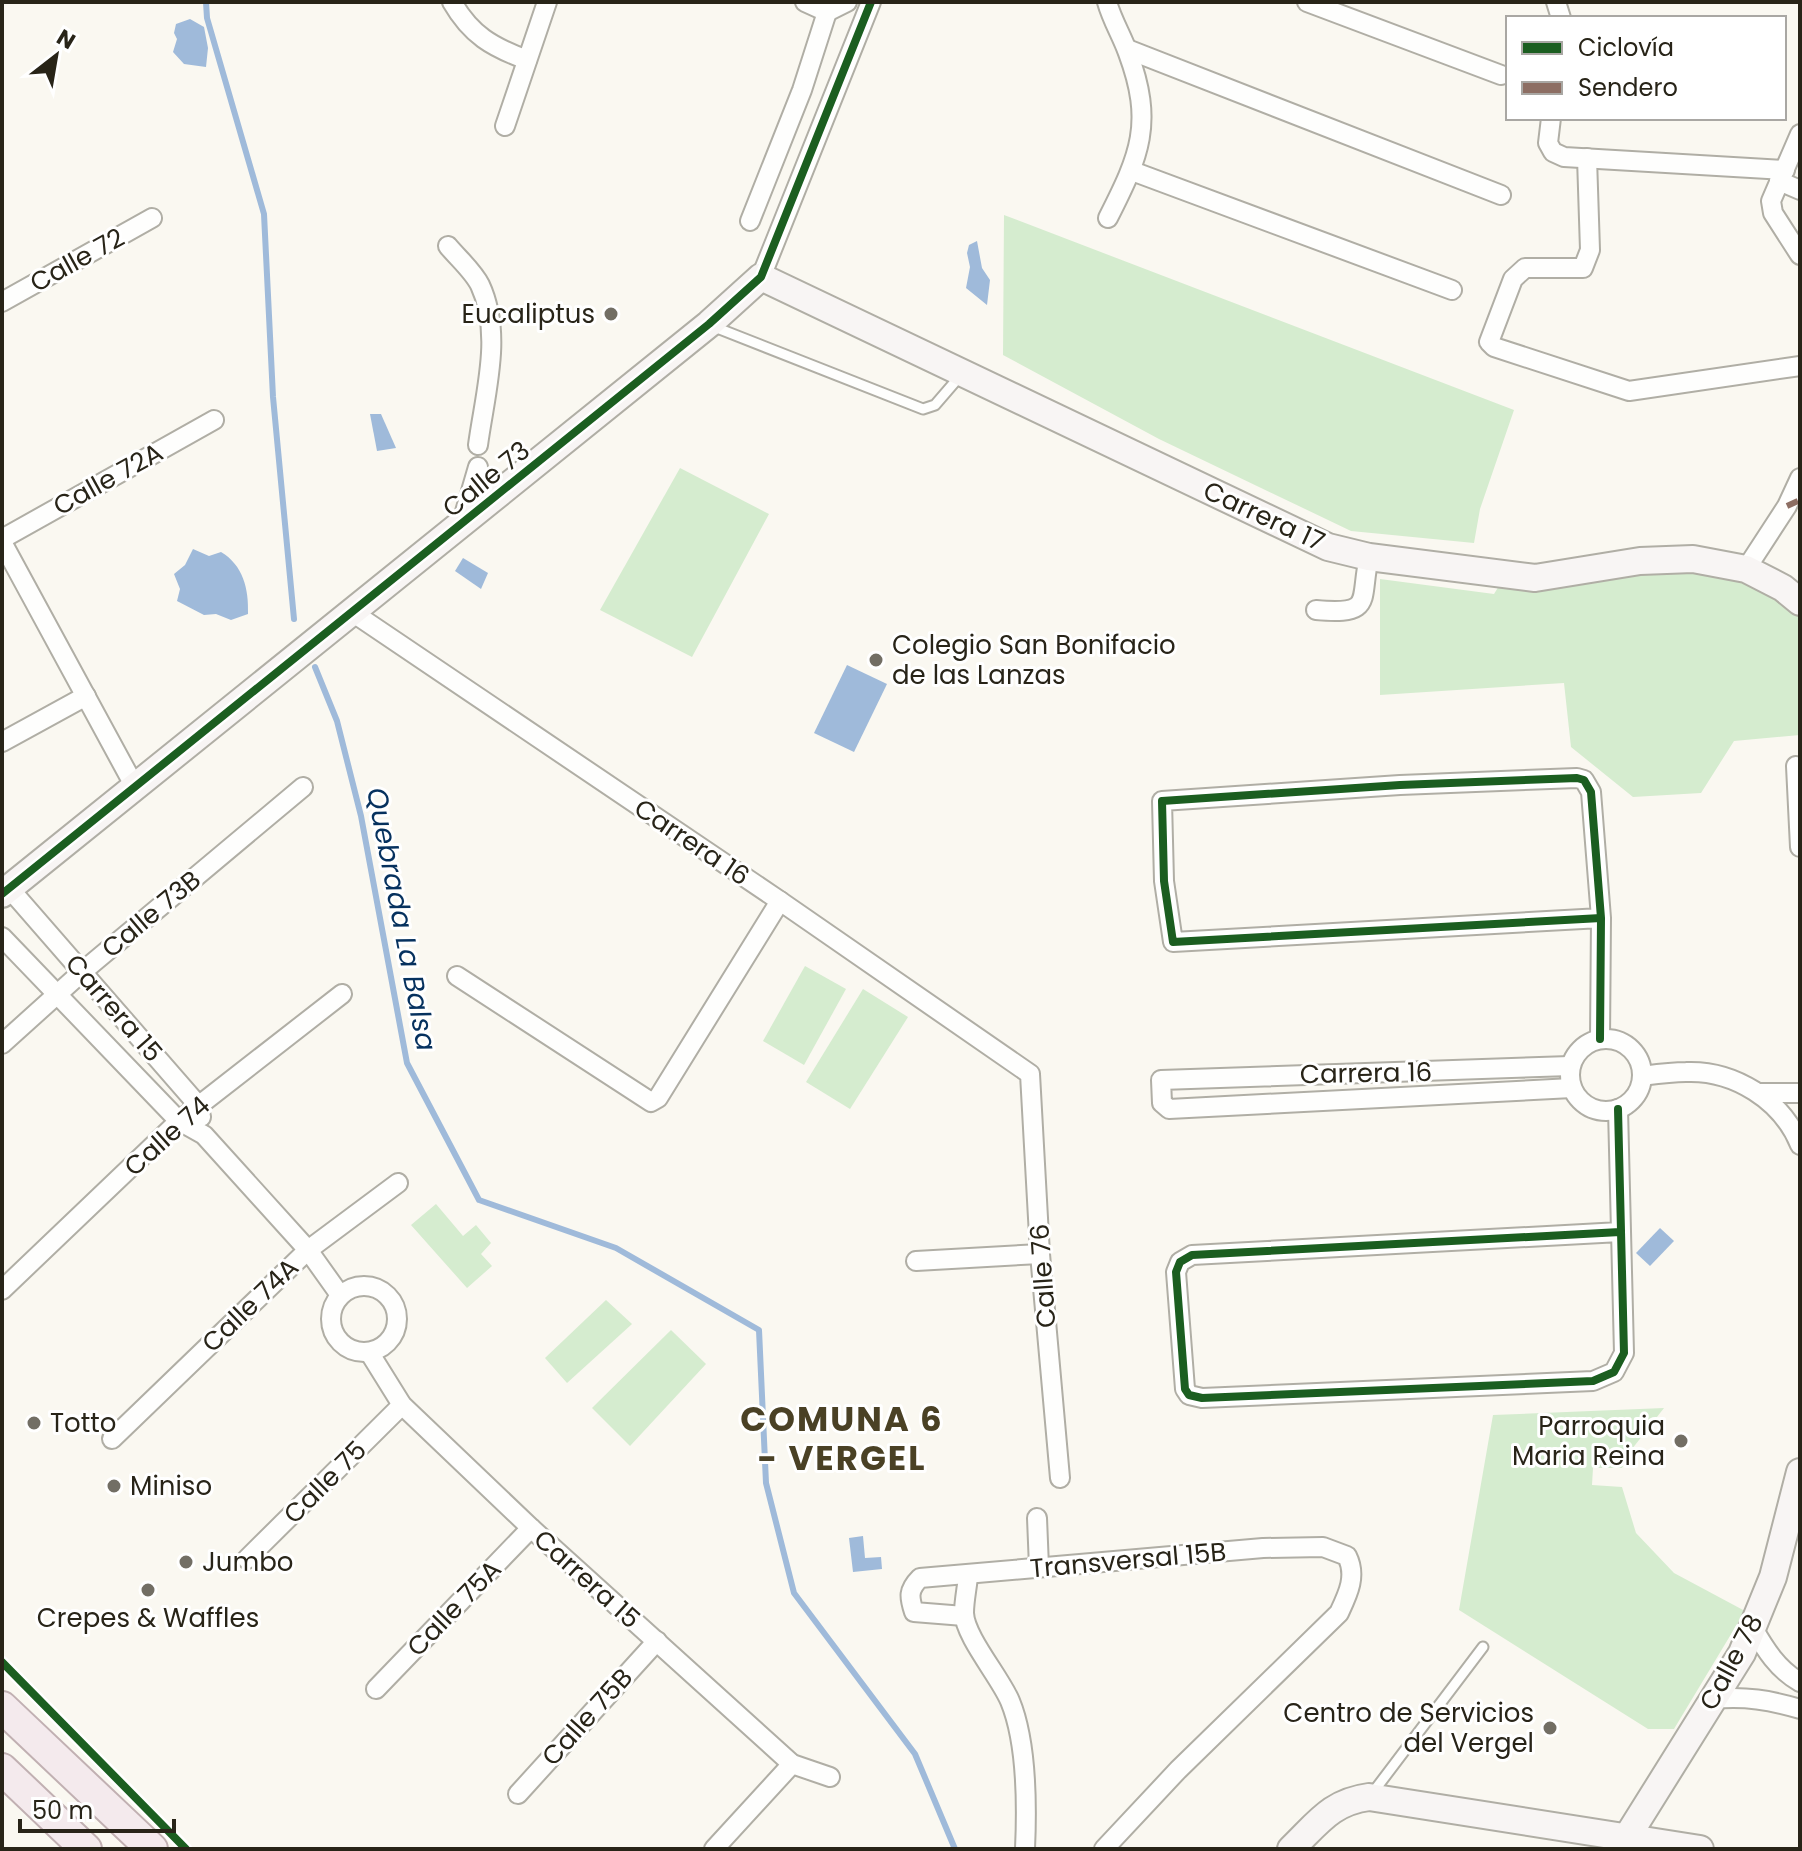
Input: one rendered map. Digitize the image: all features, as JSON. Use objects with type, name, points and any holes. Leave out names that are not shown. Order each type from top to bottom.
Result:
[{"type":"main road","points":[[2,1684],[63,1747],[70,1773]]},
{"type":"main road","points":[[2,1707],[152,1849]]},
{"type":"main road","points":[[2,1769],[86,1849]]},
{"type":"street","points":[[452,2],[465,24],[496,48],[527,60]]},
{"type":"street","points":[[505,126],[547,2]]},
{"type":"street","points":[[805,2],[827,12]]},
{"type":"street","points":[[750,221],[802,90],[827,12],[847,2]]},
{"type":"street","name":"Calle 73","points":[[6,891],[709,324],[761,277],[871,2]]},
{"type":"street","points":[[1107,2],[1140,85],[1144,118],[1132,171],[1108,218]]},
{"type":"street","points":[[1307,2],[1501,75]]},
{"type":"street","points":[[1127,49],[1501,195]]},
{"type":"street","points":[[1551,120],[1548,143],[1553,152],[1564,157],[1782,175],[1800,190]]},
{"type":"street","points":[[1800,134],[1771,201],[1773,213],[1800,255]]},
{"type":"street","points":[[1587,158],[1588,260],[1583,268],[1525,268],[1518,272],[1489,342],[1494,347],[1629,391],[1800,366]]},
{"type":"street","points":[[1132,171],[1452,290]]},
{"type":"street","name":"Calle 72","points":[[2,302],[152,218]]},
{"type":"street","points":[[448,246],[479,282],[490,311],[492,342],[478,445]]},
{"type":"street","name":"Carrera 17","points":[[761,277],[1328,547],[1369,557],[1535,578],[1640,561],[1693,559],[1746,569],[1783,588],[1800,602]]},
{"type":"street","name":"Calle 72A","points":[[2,540],[214,420]]},
{"type":"street","points":[[461,524],[478,467]]},
{"type":"street","points":[[1746,569],[1787,506],[1800,478]]},
{"type":"street","points":[[2,540],[135,787]]},
{"type":"street","points":[[1316,610],[1343,612],[1355,608],[1366,596],[1369,557]]},
{"type":"street","name":"Carrera 16","points":[[352,612],[1030,1074]]},
{"type":"street","points":[[2,742],[86,696]]},
{"type":"street","points":[[1796,766],[1800,847]]},
{"type":"street","points":[[1600,1039],[1601,918],[1591,792],[1584,780],[1400,785],[1162,801],[1164,881],[1173,942],[1601,918]]},
{"type":"street","name":"Calle 73B","points":[[2,1044],[82,972],[303,787]]},
{"type":"street","name":"Carrera 15","points":[[6,891],[82,972],[198,1105],[204,1135]]},
{"type":"street","points":[[457,976],[651,1102],[658,1098],[780,901]]},
{"type":"street","name":"Carrera 15","points":[[2,937],[179,1121],[204,1135],[308,1250],[340,1295]]},
{"type":"street","name":"Calle 74","points":[[2,1290],[179,1121],[342,994]]},
{"type":"street","points":[[1611,1038],[1630,1047],[1637,1056],[1642,1076],[1635,1096],[1618,1109],[1596,1110],[1586,1105],[1572,1088],[1570,1066],[1581,1048],[1600,1039],[1611,1038]]},
{"type":"street","name":"Carrera 16","points":[[1570,1066],[1161,1080],[1164,1107],[1169,1109],[1240,1108],[1572,1088]]},
{"type":"street","points":[[1642,1076],[1689,1071],[1731,1079],[1759,1093],[1786,1119],[1800,1145]]},
{"type":"street","points":[[1428,1072],[1431,1096]]},
{"type":"street","name":"Calle 76","points":[[1030,1074],[1040,1254],[1060,1478]]},
{"type":"street","points":[[1759,1093],[1800,1093]]},
{"type":"street","points":[[1618,1109],[1624,1353],[1614,1372],[1593,1381],[1195,1398],[1185,1389],[1176,1272],[1180,1262],[1192,1255],[1620,1232]]},
{"type":"street","name":"Calle 74A","points":[[112,1439],[308,1250],[398,1183]]},
{"type":"street","points":[[916,1261],[1040,1254]]},
{"type":"street","points":[[371,1287],[391,1300],[397,1321],[388,1342],[369,1352],[348,1349],[334,1334],[331,1313],[340,1295],[349,1289],[371,1287]]},
{"type":"street","name":"Carrera 15","points":[[369,1352],[402,1405],[531,1528],[792,1764],[830,1777]]},
{"type":"street","name":"Calle 75","points":[[247,1559],[402,1405]]},
{"type":"street","name":"Calle 78","points":[[1614,1840],[1742,1653],[1773,1577],[1800,1472]]},
{"type":"street","points":[[1037,1518],[1039,1567]]},
{"type":"street","name":"Calle 75A","points":[[376,1689],[531,1528]]},
{"type":"street","name":"Transversal 15B","points":[[964,1616],[914,1612],[909,1598],[911,1587],[920,1578],[1263,1548],[1323,1547],[1347,1556],[1353,1567],[1350,1588],[1339,1613],[1178,1770],[1104,1849]]},
{"type":"street","points":[[968,1576],[964,1616],[978,1647],[1011,1703],[1027,1797],[1025,1849]]},
{"type":"street","points":[[1713,1699],[1741,1696],[1772,1700],[1795,1708],[1800,1684],[1787,1675],[1765,1649],[1753,1628]]},
{"type":"street","name":"Calle 75B","points":[[518,1794],[657,1641]]},
{"type":"street","points":[[714,1849],[792,1764]]},
{"type":"street","points":[[1291,1849],[1329,1812],[1358,1799],[1614,1840],[1683,1847]]},
{"type":"lane","points":[[709,324],[923,409],[935,405],[962,373]]},
{"type":"lane","points":[[1358,1799],[1483,1647]]},
{"type":"green space","points":[[1004,215],[1514,410],[1480,509],[1474,543],[1351,531],[1159,439],[1003,355]]},
{"type":"green space","points":[[680,468],[769,514],[692,657],[600,610]]},
{"type":"green space","points":[[1640,567],[1743,575],[1800,610],[1800,735],[1734,741],[1701,793],[1633,797],[1571,747],[1564,683],[1380,695],[1380,579],[1494,594],[1502,581]]},
{"type":"green space","points":[[805,966],[846,989],[804,1065],[763,1041]]},
{"type":"green space","points":[[863,989],[908,1017],[850,1109],[806,1082]]},
{"type":"green space","points":[[436,1204],[463,1236],[476,1225],[491,1243],[481,1254],[492,1266],[467,1288],[411,1225]]},
{"type":"green space","points":[[606,1300],[632,1324],[567,1383],[545,1358]]},
{"type":"green space","points":[[671,1330],[706,1364],[630,1446],[592,1408]]},
{"type":"green space","points":[[1664,1408],[1632,1449],[1622,1468],[1593,1468],[1592,1485],[1622,1487],[1636,1533],[1674,1573],[1745,1611],[1674,1729],[1648,1729],[1459,1610],[1493,1415]]},
{"type":"water","points":[[190,19],[204,27],[208,48],[206,67],[184,64],[173,52],[177,39],[174,33],[176,24]]},
{"type":"water","points":[[977,241],[982,268],[990,280],[987,305],[966,288],[970,267],[967,253],[969,245]]},
{"type":"water","points":[[370,414],[381,414],[396,448],[377,451]]},
{"type":"water","points":[[193,549],[209,556],[221,552],[235,564],[246,587],[248,614],[231,620],[216,614],[204,615],[177,601],[180,589],[174,574],[185,565]]},
{"type":"water","points":[[463,558],[488,573],[481,589],[455,571]]},
{"type":"water","points":[[847,665],[887,684],[854,752],[814,733]]},
{"type":"water","points":[[1660,1228],[1674,1241],[1650,1266],[1636,1253]]},
{"type":"water","points":[[863,1536],[865,1558],[881,1557],[882,1569],[853,1572],[849,1538]]},
{"type":"waterway","points":[[206,2],[207,18],[264,214],[273,397],[294,619]]},
{"type":"waterway","name":"Quebrada La Balsa","points":[[315,667],[337,721],[361,816],[407,1063],[479,1200],[616,1248],[759,1330],[766,1483],[794,1593],[915,1754],[955,1849]]},
{"type":"marked path","points":[[1787,506],[1800,500]]},
{"type":"cycle path","points":[[2,894],[709,324],[761,277],[871,2]]},
{"type":"cycle path","points":[[1600,1039],[1601,918],[1591,792],[1584,780],[1400,785],[1162,801],[1164,881],[1173,942],[1601,918]]},
{"type":"cycle path","points":[[1618,1109],[1624,1353],[1614,1372],[1593,1381],[1202,1398],[1189,1395],[1185,1389],[1176,1272],[1180,1262],[1192,1255],[1620,1232]]},
{"type":"cycle path","points":[[2,1662],[186,1849]]},
{"type":"place","name":"Eucaliptus","points":[[611,314]]},
{"type":"place","name":"Colegio San Bonifacio de las Lanzas","points":[[876,660]]},
{"type":"place","name":"Totto","points":[[34,1423]]},
{"type":"place","name":"Parroquia Maria Reina","points":[[1681,1441]]},
{"type":"place","name":"Miniso","points":[[114,1486]]},
{"type":"place","name":"Jumbo","points":[[186,1562]]},
{"type":"place","name":"Crepes & Waffles","points":[[148,1590]]},
{"type":"place","name":"Centro de Servicios del Vergel","points":[[1550,1728]]},
{"type":"district","name":"COMUNA 6 - VERGEL","points":[[842,1438]]}]
